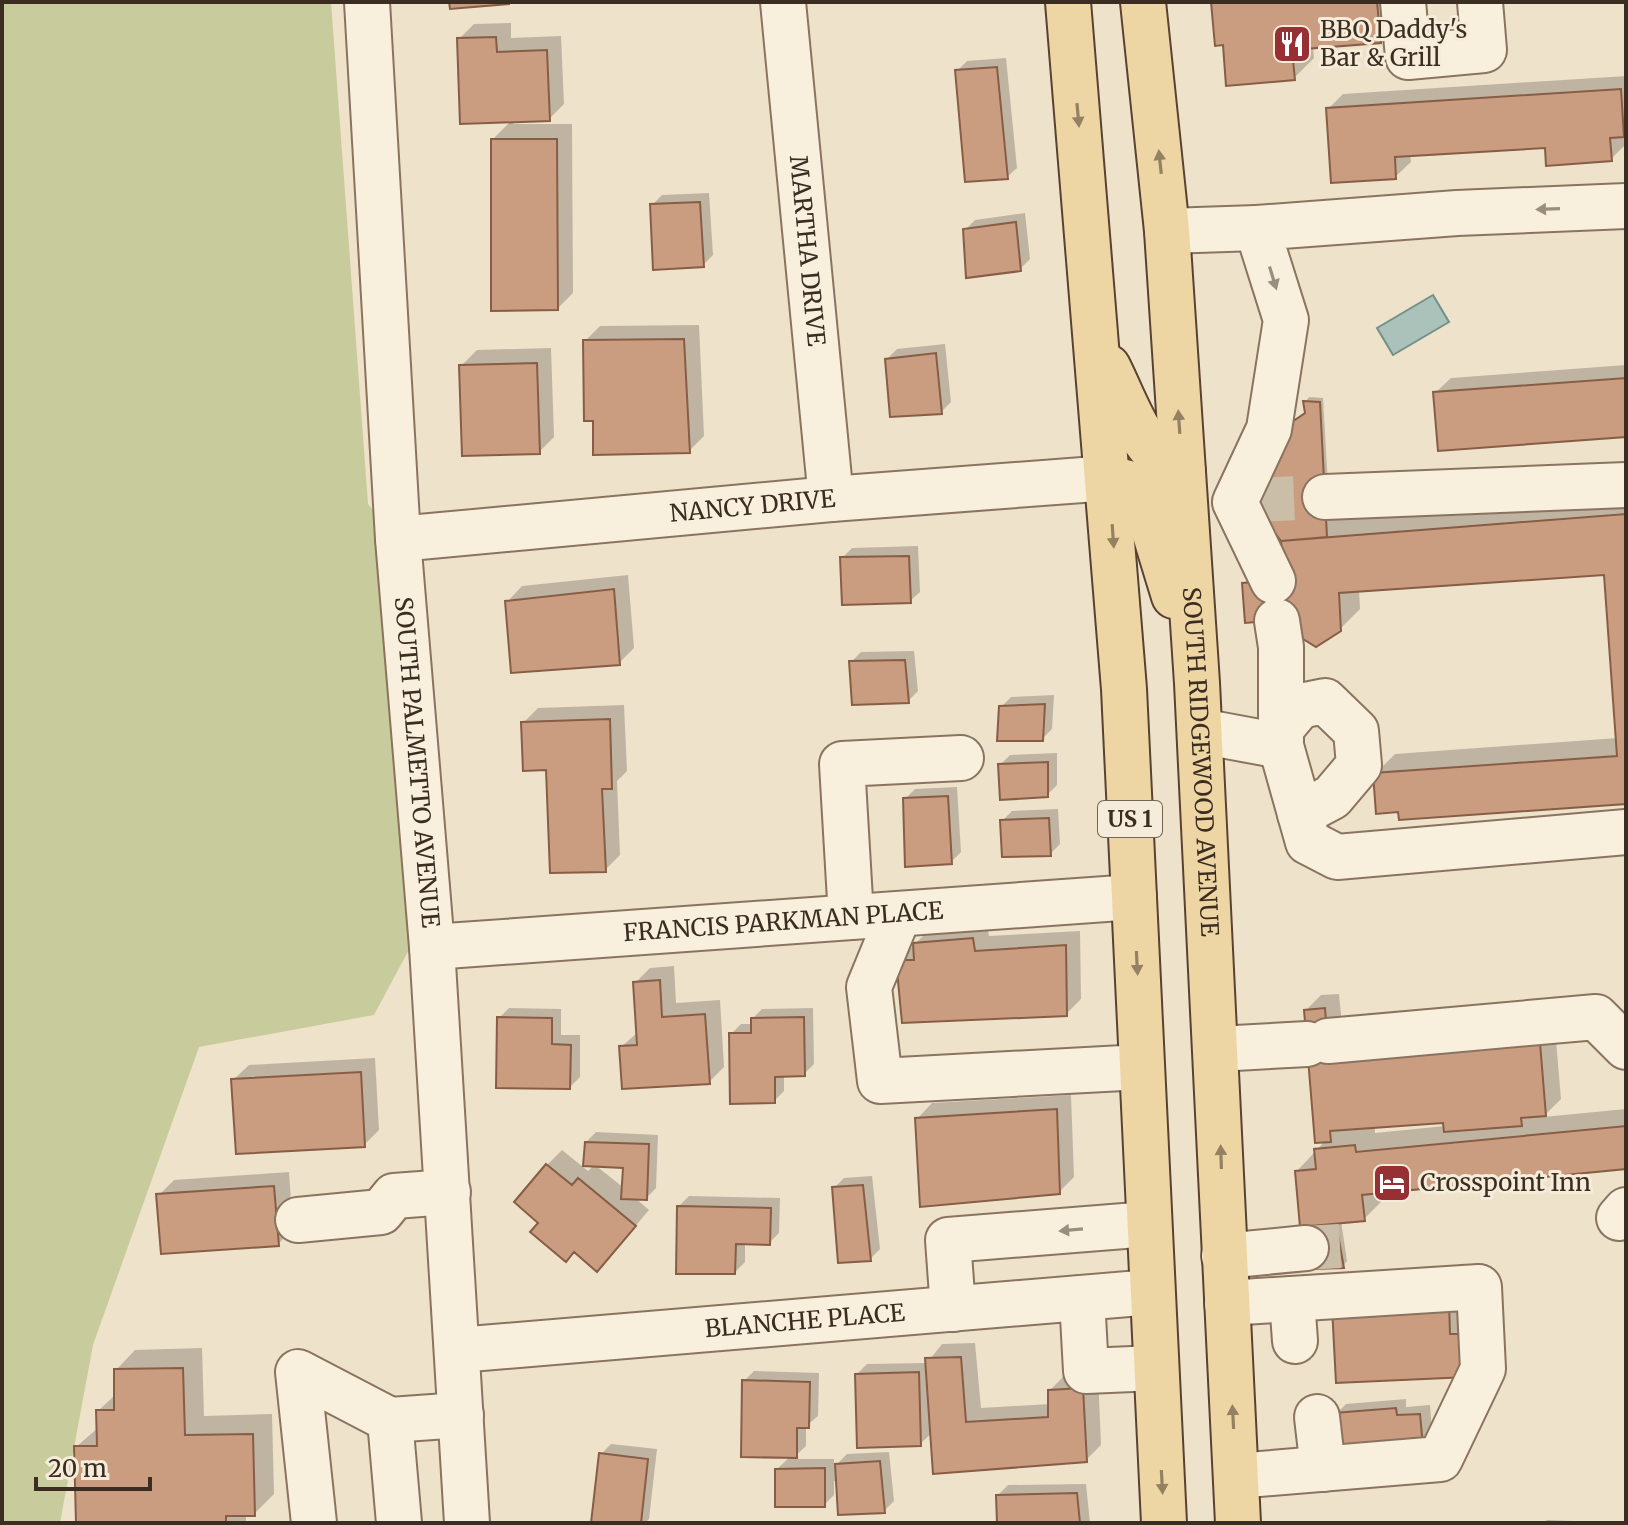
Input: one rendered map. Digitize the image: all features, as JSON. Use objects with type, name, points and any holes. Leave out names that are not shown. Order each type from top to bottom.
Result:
[{"type":"main road","name":"US 1","points":[[1068,2],[1109,478],[1134,897],[1164,1523]]},
{"type":"main road","name":"SOUTH RIDGEWOOD AVENUE","points":[[1143,2],[1167,231],[1200,731],[1238,1523]]},
{"type":"main road","points":[[1098,347],[1149,448],[1184,487]]},
{"type":"main road","points":[[1109,478],[1129,483],[1144,498],[1196,667]]},
{"type":"street","name":"SOUTH PALMETTO AVENUE","points":[[367,2],[398,539],[432,947],[467,1523]]},
{"type":"street","name":"MARTHA DRIVE","points":[[783,2],[831,499]]},
{"type":"street","points":[[1403,2],[1408,57],[1484,50],[1480,2]]},
{"type":"street","points":[[1167,231],[1626,206]]},
{"type":"street","points":[[1257,228],[1286,320],[1269,429],[1242,501],[1275,601],[1281,647],[1280,738],[1308,842],[1337,857],[1626,832]]},
{"type":"street","name":"NANCY DRIVE","points":[[398,539],[831,499],[1109,478]]},
{"type":"street","points":[[1325,497],[1626,485]]},
{"type":"street","points":[[1184,487],[1242,501]]},
{"type":"street","points":[[1280,738],[1300,706],[1325,701],[1356,731],[1359,765],[1332,797],[1300,814]]},
{"type":"street","points":[[1200,731],[1280,738]]},
{"type":"street","points":[[851,917],[842,764],[961,758]]},
{"type":"street","name":"FRANCIS PARKMAN PLACE","points":[[432,947],[1134,897]]},
{"type":"street","points":[[899,914],[869,987],[880,1081],[1142,1067]]},
{"type":"street","points":[[1217,1049],[1596,1017],[1626,1047]]},
{"type":"street","points":[[298,1220],[381,1212],[394,1196],[448,1192]]},
{"type":"street","points":[[953,1309],[948,1240],[1149,1224]]},
{"type":"street","points":[[1224,1256],[1306,1248]]},
{"type":"street","points":[[1227,1303],[1293,1320],[1479,1287],[1483,1369],[1440,1459],[1236,1476]]},
{"type":"street","name":"BLANCHE PLACE","points":[[458,1350],[1152,1292]]},
{"type":"street","points":[[1082,1298],[1086,1371],[1156,1368]]},
{"type":"street","points":[[314,1523],[298,1372],[390,1420],[461,1415]]},
{"type":"street","points":[[1317,1417],[1323,1469]]},
{"type":"street","points":[[390,1420],[399,1523]]},
{"type":"green space","points":[[2,2],[331,2],[368,504],[378,516],[412,944],[374,1015],[199,1047],[93,1345],[60,1523],[2,1523]]},
{"type":"water","points":[[1433,295],[1449,322],[1393,355],[1377,328]]},
{"type":"building","points":[[449,2],[509,2],[509,4],[450,9]]},
{"type":"building","name":"BBQ Daddy's Bar & Grill","points":[[1211,2],[1377,2],[1381,43],[1292,50],[1295,80],[1226,86],[1223,45],[1215,46]]},
{"type":"building","points":[[496,37],[497,52],[547,50],[550,121],[460,124],[457,38]]},
{"type":"building","points":[[997,67],[1008,179],[965,182],[955,70]]},
{"type":"building","points":[[1621,89],[1624,137],[1610,138],[1612,161],[1546,166],[1545,148],[1395,157],[1396,179],[1331,183],[1326,108]]},
{"type":"building","points":[[491,139],[557,139],[558,310],[491,311]]},
{"type":"building","points":[[700,202],[704,267],[653,270],[650,204]]},
{"type":"building","points":[[1016,222],[1021,271],[966,278],[963,229]]},
{"type":"building","points":[[684,339],[690,453],[593,455],[593,421],[584,421],[583,340]]},
{"type":"building","points":[[936,353],[942,414],[890,417],[885,359]]},
{"type":"building","points":[[537,363],[540,454],[462,456],[459,365]]},
{"type":"building","points":[[1626,378],[1626,437],[1438,451],[1433,392]]},
{"type":"building","points":[[1303,401],[1320,402],[1327,537],[1281,541],[1245,493],[1292,422],[1305,413]]},
{"type":"building","points":[[1626,514],[1626,804],[1399,820],[1398,812],[1376,814],[1373,773],[1617,756],[1604,575],[1339,593],[1341,631],[1316,647],[1295,634],[1294,619],[1245,623],[1242,583],[1284,580],[1281,541]]},
{"type":"building","points":[[909,556],[911,603],[842,605],[840,557]]},
{"type":"building","points":[[614,589],[620,665],[511,673],[505,601]]},
{"type":"building","points":[[905,660],[909,703],[852,705],[849,661]]},
{"type":"building","points":[[1045,704],[1043,741],[997,741],[999,706]]},
{"type":"building","points":[[610,719],[612,789],[602,789],[606,872],[550,873],[546,770],[523,771],[521,722]]},
{"type":"building","points":[[1048,762],[1048,797],[1000,800],[998,764]]},
{"type":"building","points":[[948,796],[952,864],[905,867],[903,798]]},
{"type":"building","points":[[1049,818],[1051,856],[1002,857],[1000,820]]},
{"type":"building","points":[[973,938],[975,951],[1066,945],[1067,1016],[902,1023],[896,960],[914,960],[913,943]]},
{"type":"building","points":[[660,980],[662,1017],[705,1014],[710,1084],[622,1089],[619,1046],[637,1045],[633,982]]},
{"type":"building","points":[[1325,1008],[1329,1059],[1540,1043],[1546,1116],[1521,1118],[1522,1126],[1444,1132],[1443,1123],[1330,1131],[1331,1142],[1315,1143],[1304,1010]]},
{"type":"building","points":[[497,1017],[552,1018],[552,1044],[571,1045],[570,1089],[496,1088]]},
{"type":"building","points":[[804,1017],[805,1076],[775,1077],[775,1103],[730,1104],[729,1033],[751,1033],[751,1018]]},
{"type":"building","points":[[361,1072],[365,1147],[236,1154],[231,1079]]},
{"type":"building","points":[[1057,1109],[1060,1194],[920,1207],[915,1118]]},
{"type":"building","name":"Crosspoint Inn","points":[[1626,1126],[1626,1169],[1362,1195],[1365,1221],[1300,1227],[1295,1171],[1316,1169],[1314,1149],[1355,1145],[1356,1152]]},
{"type":"building","points":[[585,1142],[649,1144],[647,1200],[621,1199],[623,1168],[583,1166]]},
{"type":"building","points":[[546,1164],[572,1185],[578,1178],[636,1226],[597,1272],[574,1252],[566,1262],[530,1232],[538,1223],[514,1202]]},
{"type":"building","points":[[863,1185],[871,1261],[838,1263],[832,1187]]},
{"type":"building","points":[[274,1186],[279,1246],[161,1254],[156,1194]]},
{"type":"building","points":[[677,1206],[771,1208],[770,1245],[736,1244],[735,1274],[676,1274]]},
{"type":"building","points":[[1336,1224],[1344,1268],[1312,1269],[1300,1227]]},
{"type":"building","points":[[1449,1302],[1450,1334],[1465,1334],[1468,1377],[1336,1383],[1332,1307]]},
{"type":"building","points":[[961,1357],[966,1422],[1048,1417],[1048,1390],[1083,1388],[1087,1462],[933,1474],[925,1358]]},
{"type":"building","points":[[183,1368],[185,1435],[253,1434],[255,1516],[226,1516],[226,1523],[76,1523],[74,1446],[97,1446],[96,1410],[114,1410],[114,1369]]},
{"type":"building","points":[[919,1372],[921,1446],[857,1448],[855,1374]]},
{"type":"building","points":[[742,1380],[810,1382],[809,1428],[797,1428],[797,1458],[741,1457]]},
{"type":"building","points":[[1396,1408],[1397,1415],[1420,1414],[1424,1457],[1337,1464],[1334,1413]]},
{"type":"building","points":[[599,1453],[648,1459],[641,1523],[591,1523]]},
{"type":"building","points":[[880,1461],[885,1513],[838,1515],[835,1464]]},
{"type":"building","points":[[825,1468],[825,1507],[775,1507],[775,1469]]},
{"type":"building","points":[[1077,1493],[1080,1523],[997,1523],[996,1495]]},
{"type":"tunnel","points":[[1250,500],[1325,497]]},
{"type":"tunnel","points":[[1306,1248],[1340,1246]]},
{"type":"place","name":"BBQ Daddy's Bar & Grill","points":[[1292,44]]},
{"type":"place","name":"Crosspoint Inn","points":[[1392,1183]]}]
